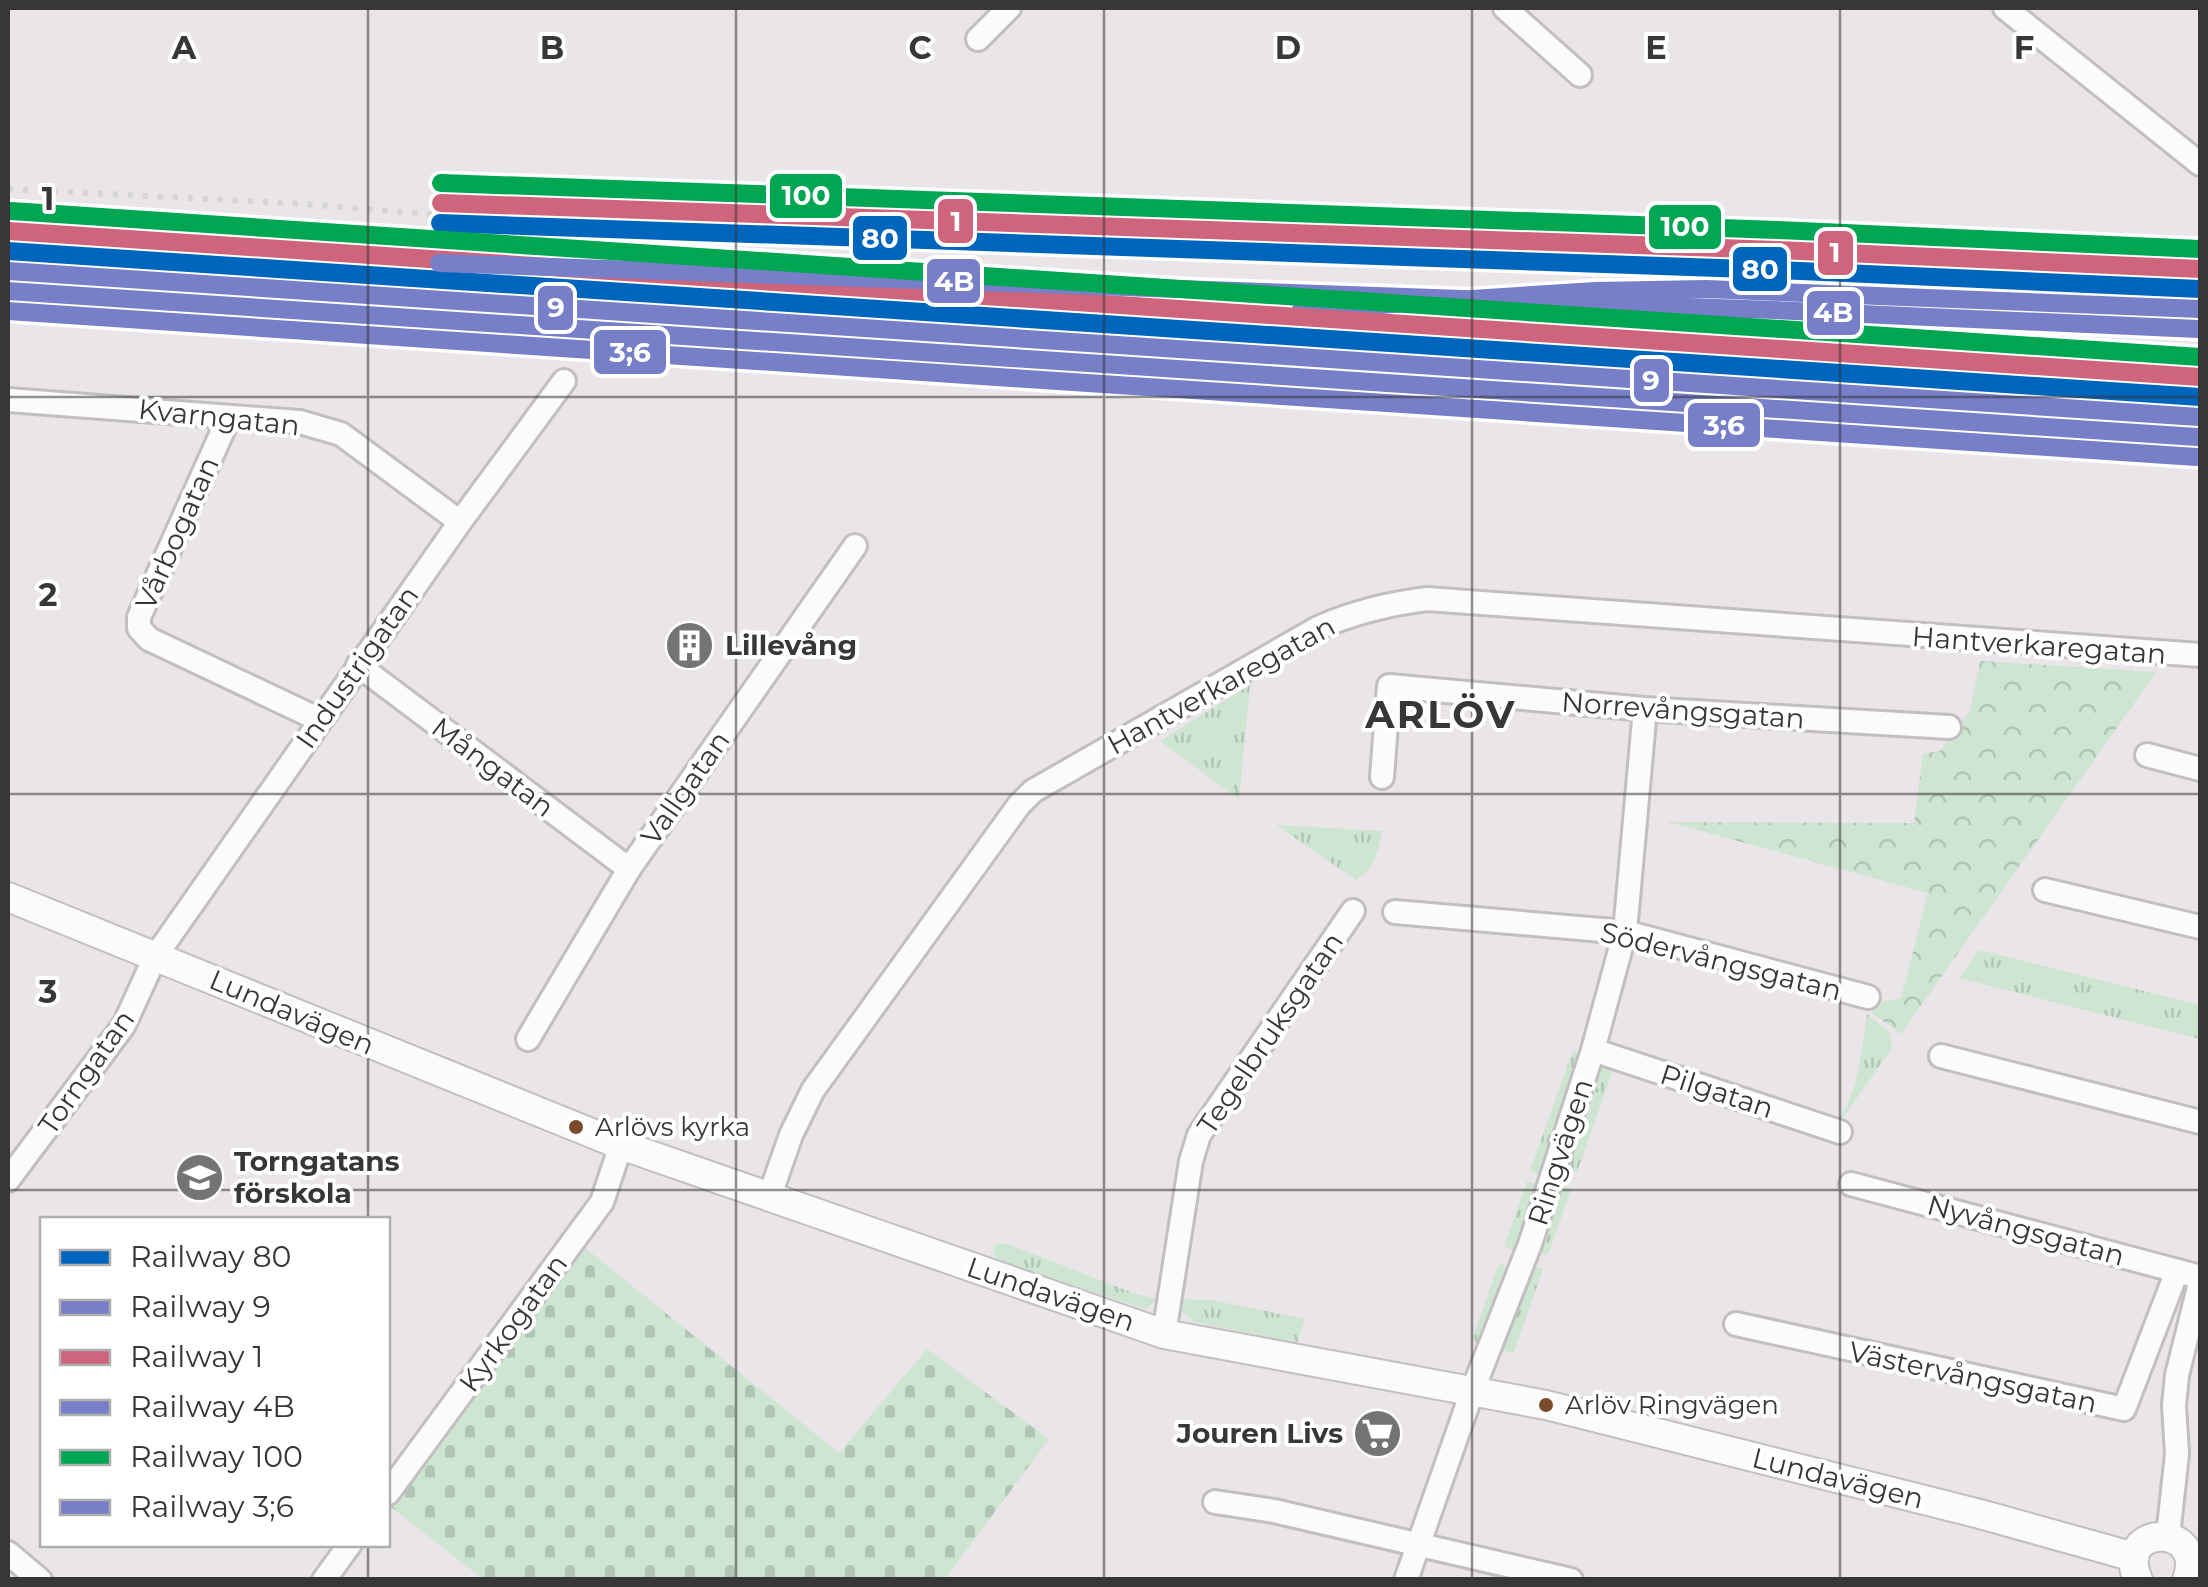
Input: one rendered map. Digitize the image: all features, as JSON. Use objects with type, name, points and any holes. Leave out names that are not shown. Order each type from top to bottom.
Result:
[{"type":"main road","name":"Lundavägen","points":[[8,897],[621,1144],[1164,1334],[1581,1413],[1980,1514],[2136,1568],[2138,1549],[2151,1538],[2168,1536]]},
{"type":"main road","points":[[2168,1536],[2189,1554],[2192,1575]]},
{"type":"street","points":[[978,39],[1010,8]]},
{"type":"street","points":[[1506,8],[1580,75]]},
{"type":"street","points":[[2005,8],[2200,164]]},
{"type":"street","name":"Industrigatan","points":[[155,957],[358,665],[564,381]]},
{"type":"street","name":"Kvarngatan","points":[[8,400],[300,422],[341,434],[460,522]]},
{"type":"street","name":"Vårbogatan","points":[[228,416],[139,617],[139,628],[148,639],[320,720]]},
{"type":"street","name":"Vallgatan","points":[[528,1039],[629,869],[855,546]]},
{"type":"street","name":"Hantverkaregatan","points":[[770,1195],[791,1134],[812,1090],[1032,791],[1318,628],[1353,612],[1427,599],[2200,655]]},
{"type":"street","name":"Mångatan","points":[[358,665],[629,869]]},
{"type":"street","name":"Norrevångsgatan","points":[[1382,776],[1389,686],[1645,708],[1949,727]]},
{"type":"street","name":"Ringvägen","points":[[1406,1580],[1472,1392],[1530,1244],[1593,1050],[1624,932],[1645,708]]},
{"type":"street","points":[[2147,754],[2200,769]]},
{"type":"street","points":[[2045,890],[2200,927]]},
{"type":"street","name":"Tegelbruksgatan","points":[[1164,1334],[1190,1161],[1199,1135],[1353,912]]},
{"type":"street","name":"Södervångsgatan","points":[[1395,912],[1624,932],[1868,997]]},
{"type":"street","name":"Torngatan","points":[[8,1180],[124,1025],[155,957]]},
{"type":"street","name":"Pilgatan","points":[[1593,1050],[1840,1132]]},
{"type":"street","points":[[1941,1056],[2200,1122]]},
{"type":"street","name":"Kyrkogatan","points":[[390,1490],[602,1202],[621,1144]]},
{"type":"street","name":"Nyvångsgatan","points":[[1851,1184],[2200,1280]]},
{"type":"street","name":"Västervångsgatan","points":[[1736,1324],[2124,1409],[2177,1271]]},
{"type":"street","points":[[2168,1536],[2177,1454],[2177,1375],[2200,1280]]},
{"type":"street","points":[[1215,1502],[1274,1511],[1571,1580]]},
{"type":"street","points":[[324,1580],[348,1547]]},
{"type":"street","points":[[8,1553],[40,1580]]},
{"type":"green space","points":[[1980,661],[2156,672],[1901,1034],[1872,1013],[1873,1003],[1901,998],[1928,893],[1668,822],[1914,823],[1923,754],[1940,751],[1970,711]]},
{"type":"green space","points":[[1250,685],[1239,799],[1160,741]]},
{"type":"green space","points":[[1276,825],[1382,831],[1371,865],[1356,880]]},
{"type":"green space","points":[[1979,950],[2200,1005],[2200,1039],[1959,978]]},
{"type":"green space","points":[[1867,1014],[1889,1032],[1892,1048],[1838,1125],[1835,1123],[1854,1087]]},
{"type":"green space","points":[[1573,1050],[1581,1056],[1540,1175],[1530,1171]]},
{"type":"green space","points":[[1615,1064],[1577,1172],[1566,1169],[1601,1068]]},
{"type":"green space","points":[[1527,1181],[1536,1184],[1514,1250],[1504,1247]]},
{"type":"green space","points":[[1560,1185],[1571,1189],[1545,1255],[1537,1251]]},
{"type":"green space","points":[[1008,1244],[1157,1299],[1148,1308],[1142,1308],[996,1260],[993,1246]]},
{"type":"green space","points":[[584,1247],[839,1453],[927,1349],[1049,1439],[945,1579],[483,1579],[391,1507]]},
{"type":"green space","points":[[1499,1263],[1506,1272],[1480,1346],[1472,1340]]},
{"type":"green space","points":[[1534,1266],[1543,1269],[1514,1352],[1502,1351]]},
{"type":"green space","points":[[1179,1299],[1211,1300],[1305,1319],[1297,1343],[1195,1322],[1182,1312]]},
{"type":"railway","points":[[8,189],[305,204],[677,231]]},
{"type":"railway","points":[[470,205],[522,204]]},
{"type":"railway","points":[[8,237],[817,287],[2200,352]]},
{"type":"railway","points":[[8,267],[149,275]]},
{"type":"rail line","name":"100","points":[[441,183],[1777,230],[2200,249]]},
{"type":"rail line","name":"1","points":[[441,203],[1777,250],[2200,269]]},
{"type":"rail line","name":"100","points":[[11,211],[2200,357]]},
{"type":"rail line","name":"80","points":[[440,223],[1776,270],[2200,289]]},
{"type":"rail line","name":"1","points":[[9,231],[2200,377]]},
{"type":"rail line","name":"80","points":[[8,251],[2200,397]]},
{"type":"rail line","name":"4B","points":[[439,263],[1774,310],[2198,329]]},
{"type":"rail line","name":"9","points":[[8,271],[2199,417]]},
{"type":"rail line","name":"9","points":[[1301,310],[1596,291],[1706,289],[2199,309]]},
{"type":"rail line","name":"4B","points":[[8,291],[2197,437]]},
{"type":"rail line","name":"3;6","points":[[8,311],[2196,457]]},
{"type":"place","name":"Lillevång","points":[[690,645]]},
{"type":"place","name":"Arlövs kyrka","points":[[576,1127]]},
{"type":"place","name":"Torngatans förskola","points":[[199,1177]]},
{"type":"place","name":"Arlöv Ringvägen","points":[[1546,1405]]},
{"type":"place","name":"Jouren Livs","points":[[1378,1433]]},
{"type":"district","name":"ARLÖV","points":[[1441,714]]}]
